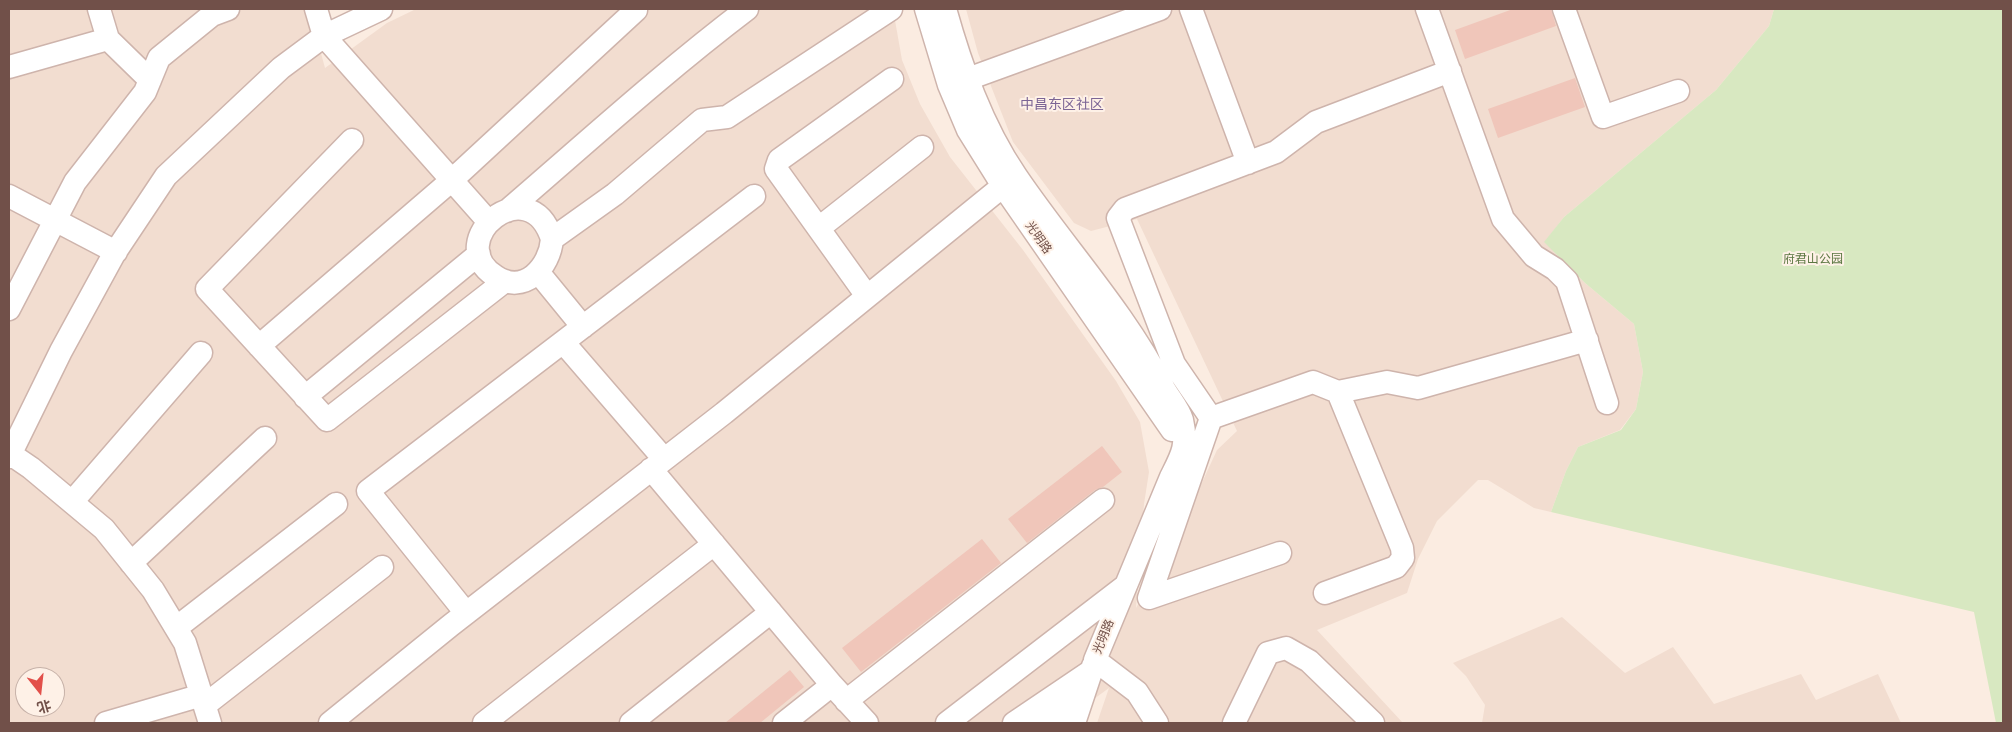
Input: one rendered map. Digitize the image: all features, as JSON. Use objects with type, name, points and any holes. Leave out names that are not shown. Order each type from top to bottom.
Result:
[{"type":"street","points":[[99,9],[108,39],[150,80]]},
{"type":"street","points":[[9,309],[75,182],[145,92],[159,58],[212,15],[228,9]]},
{"type":"street","points":[[316,9],[324,36],[452,180],[497,216]]},
{"type":"street","points":[[206,708],[185,643],[153,590],[104,529],[9,454],[61,351],[116,252],[166,176],[281,68],[324,36],[381,9]]},
{"type":"street","points":[[497,216],[516,209],[531,210],[542,218],[549,227],[552,239],[551,253],[545,266],[519,282],[505,281],[493,276],[483,264],[479,254],[480,235],[497,216],[656,84],[683,57],[747,9]]},
{"type":"street","points":[[552,239],[616,194],[702,120],[727,117],[891,9]]},
{"type":"street","name":"光明路","points":[[926,9],[959,82],[984,117],[1016,175],[1120,318],[1157,375],[1182,419],[1185,450],[1171,477],[1093,665],[1137,692],[1157,723]]},
{"type":"street","name":"光明路","points":[[945,9],[968,130],[1002,186],[1185,450]]},
{"type":"street","points":[[959,82],[1160,9]]},
{"type":"street","points":[[1191,9],[1248,163]]},
{"type":"street","points":[[1427,9],[1503,219],[1534,256],[1555,269],[1567,280],[1607,402]]},
{"type":"street","points":[[1564,9],[1604,117],[1678,91]]},
{"type":"street","points":[[259,346],[452,180],[636,10]]},
{"type":"street","points":[[9,67],[108,39]]},
{"type":"street","points":[[1211,418],[1174,364],[1118,218],[1125,209],[1276,152],[1316,122],[1450,71]]},
{"type":"street","points":[[867,296],[776,169],[779,160],[892,79]]},
{"type":"street","points":[[352,140],[207,289],[327,420],[505,281]]},
{"type":"street","points":[[819,228],[922,147]]},
{"type":"street","points":[[330,723],[466,613],[658,464],[1002,186]]},
{"type":"street","points":[[9,196],[55,222],[116,252]]},
{"type":"street","points":[[466,613],[368,491],[754,196]]},
{"type":"street","points":[[305,397],[479,254]]},
{"type":"street","points":[[538,272],[583,327]]},
{"type":"street","points":[[1211,418],[1313,382],[1338,392],[1387,382],[1418,388],[1587,340]]},
{"type":"street","points":[[564,342],[658,464],[714,544],[839,693],[867,723]]},
{"type":"street","points":[[72,502],[201,353]]},
{"type":"street","points":[[1325,593],[1396,567],[1403,558],[1402,548],[1338,392]]},
{"type":"street","points":[[1211,418],[1149,598],[1280,553]]},
{"type":"street","points":[[132,563],[266,438]]},
{"type":"street","points":[[784,723],[839,693],[1103,500]]},
{"type":"street","points":[[176,628],[336,504]]},
{"type":"street","points":[[484,723],[714,544]]},
{"type":"street","points":[[106,723],[206,708],[382,567]]},
{"type":"street","points":[[947,723],[1124,587]]},
{"type":"street","points":[[631,723],[771,612]]},
{"type":"street","points":[[1234,723],[1268,653],[1286,648],[1309,661],[1373,723]]},
{"type":"street","points":[[1074,723],[1093,665]]},
{"type":"street","points":[[1014,723],[1093,665]]},
{"type":"street","points":[[1045,723],[1083,696]]},
{"type":"shaded area","points":[[9,9],[309,9],[325,68],[387,23],[416,9],[893,9],[902,60],[920,104],[950,157],[1023,250],[1116,381],[1140,422],[1149,472],[1144,504],[1136,608],[1188,513],[1217,450],[1237,431],[1137,219],[1091,231],[1074,223],[1013,142],[978,53],[966,9],[1774,9],[1769,26],[1716,90],[1564,217],[1545,242],[1585,283],[1634,324],[1643,372],[1636,409],[1620,430],[1578,447],[1566,471],[1551,512],[1534,508],[1488,480],[1478,480],[1437,521],[1418,559],[1407,593],[1317,630],[1403,723],[1097,723],[1109,688],[1061,723],[9,723]]},
{"type":"shaded area","points":[[1562,617],[1625,673],[1673,647],[1714,704],[1801,674],[1816,700],[1878,674],[1901,723],[1482,723],[1485,705],[1466,676],[1453,663]]},
{"type":"green space","name":"府君山公园","points":[[1774,9],[2003,9],[2003,723],[1996,723],[1974,612],[1551,512],[1566,471],[1578,447],[1621,430],[1636,409],[1643,372],[1634,324],[1585,283],[1544,242],[1564,217],[1716,90],[1769,26]]},
{"type":"building","points":[[1513,9],[1551,9],[1556,26],[1465,59],[1455,30]]},
{"type":"building","points":[[1575,78],[1585,107],[1498,138],[1488,109]]},
{"type":"building","points":[[1102,446],[1122,472],[1103,487],[1095,490],[1027,543],[1008,519]]},
{"type":"building","points":[[982,539],[1001,563],[861,672],[842,648]]},
{"type":"building","points":[[790,670],[804,687],[760,723],[725,723]]},
{"type":"district","name":"中昌东区社区","points":[[1062,105]]}]
